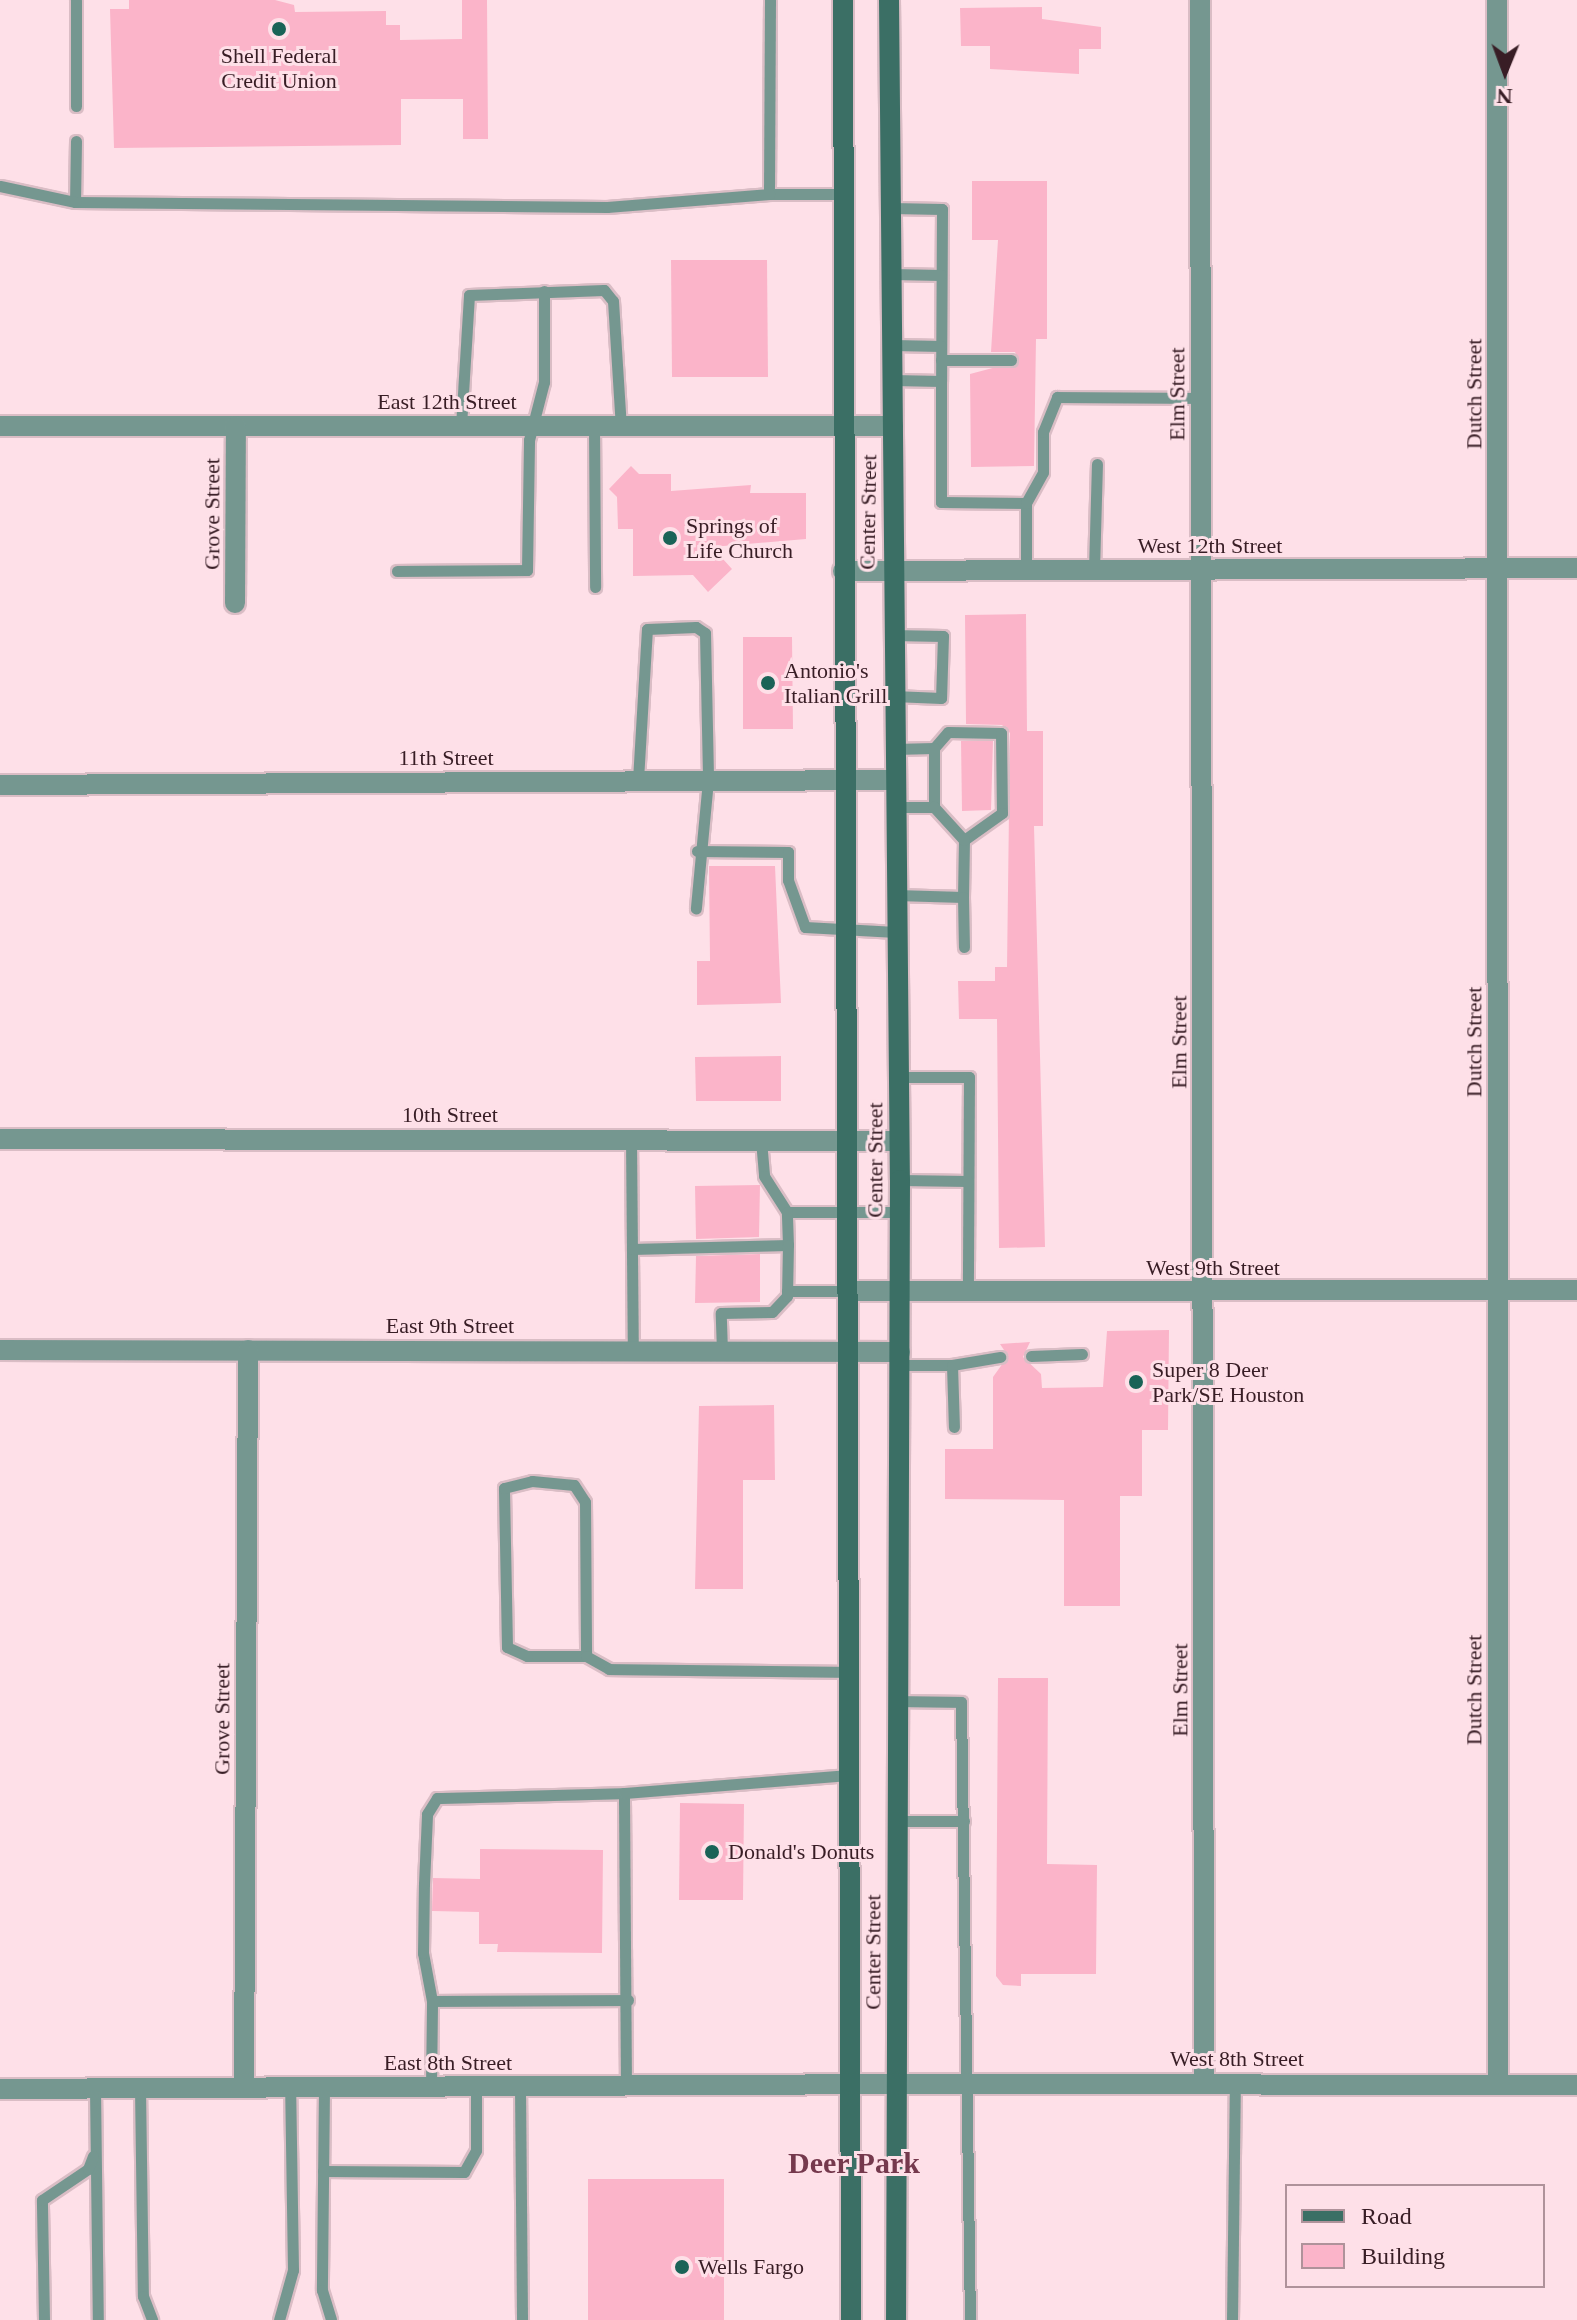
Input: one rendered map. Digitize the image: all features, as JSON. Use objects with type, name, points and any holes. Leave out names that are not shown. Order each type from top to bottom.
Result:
[{"type":"main road","name":"Center Street","points":[[843,0],[842,426],[849,1140],[851,2320]]},
{"type":"main road","name":"Center Street","points":[[889,0],[893,345],[892,696],[900,1180],[896,2320]]},
{"type":"street","name":"Elm Street","points":[[1200,0],[1204,2083]]},
{"type":"street","name":"Dutch Street","points":[[1497,0],[1498,2085]]},
{"type":"street","name":"East 12th Street","points":[[0,426],[893,426]]},
{"type":"street","name":"Grove Street","points":[[235,603],[236,426]]},
{"type":"street","name":"West 12th Street","points":[[843,571],[1577,568]]},
{"type":"street","name":"11th Street","points":[[0,785],[893,780]]},
{"type":"street","name":"10th Street","points":[[0,1139],[899,1141]]},
{"type":"street","name":"West 9th Street","points":[[849,1291],[1577,1290]]},
{"type":"street","name":"East 9th Street","points":[[0,1350],[633,1350],[849,1352],[900,1358]]},
{"type":"street","name":"Grove Street","points":[[244,2088],[248,1350]]},
{"type":"street","name":"West 8th Street","points":[[896,2084],[1577,2085]]},
{"type":"street","name":"East 8th Street","points":[[0,2089],[896,2084]]},
{"type":"lane","points":[[76,0],[76,106]]},
{"type":"lane","points":[[769,194],[770,0]]},
{"type":"lane","points":[[75,202],[76,141]]},
{"type":"lane","points":[[0,186],[75,202],[607,207],[769,194],[843,194]]},
{"type":"lane","points":[[891,208],[942,209],[941,502],[1026,503]]},
{"type":"lane","points":[[892,274],[941,275]]},
{"type":"lane","points":[[397,571],[527,570],[528,454],[536,426],[544,291]]},
{"type":"lane","points":[[461,426],[466,299],[475,292],[544,291],[611,295],[621,427]]},
{"type":"lane","points":[[893,345],[941,346]]},
{"type":"lane","points":[[941,360],[1011,360]]},
{"type":"lane","points":[[893,380],[941,381]]},
{"type":"lane","points":[[1026,572],[1026,503],[1043,472],[1043,432],[1057,397],[1201,398]]},
{"type":"lane","points":[[594,426],[595,587]]},
{"type":"lane","points":[[1094,570],[1097,464]]},
{"type":"lane","points":[[638,780],[647,629],[696,627],[705,633],[708,780],[708,822],[697,851],[696,908]]},
{"type":"lane","points":[[892,635],[943,636],[941,698],[892,696]]},
{"type":"lane","points":[[964,840],[1002,813],[1001,733],[948,732],[934,748],[934,807],[964,840],[964,947]]},
{"type":"lane","points":[[893,749],[934,748]]},
{"type":"lane","points":[[894,807],[934,807]]},
{"type":"lane","points":[[697,851],[788,852],[788,880],[805,927],[847,935],[896,932]]},
{"type":"lane","points":[[895,895],[963,897]]},
{"type":"lane","points":[[898,1077],[969,1077],[968,1292]]},
{"type":"lane","points":[[631,1139],[633,1350]]},
{"type":"lane","points":[[722,1351],[721,1313],[772,1312],[787,1291],[787,1212],[764,1176],[761,1140]]},
{"type":"lane","points":[[900,1180],[968,1181]]},
{"type":"lane","points":[[787,1212],[899,1212]]},
{"type":"lane","points":[[632,1249],[788,1245]]},
{"type":"lane","points":[[787,1291],[849,1291]]},
{"type":"lane","points":[[1031,1356],[1082,1354]]},
{"type":"lane","points":[[900,1358],[952,1365],[1000,1357]]},
{"type":"lane","points":[[952,1365],[954,1427]]},
{"type":"lane","points":[[586,1656],[585,1502],[574,1485],[532,1481],[504,1488],[507,1647],[527,1656],[586,1656],[609,1669],[644,1672],[849,1672]]},
{"type":"lane","points":[[899,1701],[961,1702],[970,2084],[970,2320]]},
{"type":"lane","points":[[431,2087],[432,2001],[423,1898],[427,1814],[437,1798],[624,1793],[849,1775]]},
{"type":"lane","points":[[624,1793],[628,2000],[626,2087]]},
{"type":"lane","points":[[898,1821],[964,1821]]},
{"type":"lane","points":[[432,2001],[628,2000]]},
{"type":"lane","points":[[1232,2320],[1235,2083]]},
{"type":"lane","points":[[323,2171],[464,2172],[476,2150],[476,2087]]},
{"type":"lane","points":[[520,2087],[522,2320]]},
{"type":"lane","points":[[95,2088],[98,2320]]},
{"type":"lane","points":[[140,2088],[143,2296],[152,2320]]},
{"type":"lane","points":[[279,2320],[293,2270],[290,2088]]},
{"type":"lane","points":[[324,2088],[322,2290],[331,2320]]},
{"type":"lane","points":[[44,2320],[42,2200],[88,2169],[95,2152]]},
{"type":"building","points":[[129,0],[275,0],[294,5],[295,12],[386,11],[386,25],[400,25],[400,40],[462,39],[462,0],[487,0],[488,139],[463,139],[463,99],[401,99],[401,145],[114,148],[110,9],[129,9]]},
{"type":"building","points":[[1042,7],[1042,19],[1101,27],[1101,49],[1079,49],[1079,74],[990,69],[990,46],[961,46],[960,8]]},
{"type":"building","points":[[972,181],[1047,181],[1047,339],[1036,339],[1034,466],[971,467],[970,374],[1019,361],[1015,352],[991,352],[998,240],[972,240]]},
{"type":"building","points":[[671,260],[767,260],[768,377],[672,377]]},
{"type":"building","points":[[631,466],[639,474],[671,474],[671,491],[751,485],[750,493],[806,493],[806,539],[712,547],[732,569],[708,592],[693,575],[633,576],[633,529],[618,529],[617,497],[609,489]]},
{"type":"building","points":[[1026,614],[1027,731],[1043,731],[1043,826],[1034,826],[1045,1247],[999,1248],[997,1019],[959,1019],[958,981],[995,981],[995,967],[1007,967],[1010,733],[1002,725],[966,724],[965,615]]},
{"type":"building","name":"Antonio's Italian Grill","points":[[743,637],[792,637],[793,729],[743,729]]},
{"type":"building","points":[[961,741],[993,741],[991,810],[962,811]]},
{"type":"building","points":[[709,866],[775,866],[781,1003],[697,1005],[697,961],[710,961]]},
{"type":"building","points":[[781,1056],[781,1101],[696,1101],[695,1057]]},
{"type":"building","points":[[760,1185],[759,1237],[696,1239],[695,1186]]},
{"type":"building","points":[[760,1254],[760,1302],[695,1303],[696,1256]]},
{"type":"building","points":[[1169,1330],[1168,1430],[1142,1430],[1142,1496],[1120,1496],[1120,1606],[1064,1606],[1064,1500],[945,1499],[945,1449],[993,1449],[993,1377],[1008,1356],[1000,1344],[1030,1342],[1023,1357],[1041,1374],[1042,1388],[1103,1387],[1107,1331]]},
{"type":"building","points":[[774,1405],[775,1480],[743,1480],[743,1589],[695,1589],[699,1406]]},
{"type":"building","points":[[998,1678],[1048,1678],[1047,1864],[1097,1865],[1096,1974],[1021,1974],[1021,1986],[1003,1985],[996,1976]]},
{"type":"building","name":"Donald's Donuts","points":[[680,1803],[744,1804],[743,1900],[679,1900]]},
{"type":"building","points":[[480,1849],[603,1850],[602,1953],[497,1952],[498,1944],[479,1944],[479,1912],[432,1911],[433,1878],[480,1879]]},
{"type":"building","points":[[588,2179],[724,2179],[724,2320],[588,2320]]},
{"type":"place","name":"Shell Federal Credit Union","points":[[279,29]]},
{"type":"place","name":"Springs of Life Church","points":[[670,538]]},
{"type":"place","name":"Antonio's Italian Grill","points":[[768,683]]},
{"type":"place","name":"Super 8 Deer Park/SE Houston","points":[[1136,1382]]},
{"type":"place","name":"Donald's Donuts","points":[[712,1852]]},
{"type":"place","name":"Wells Fargo","points":[[682,2267]]},
{"type":"district","name":"Deer Park","points":[[854,2163]]}]
